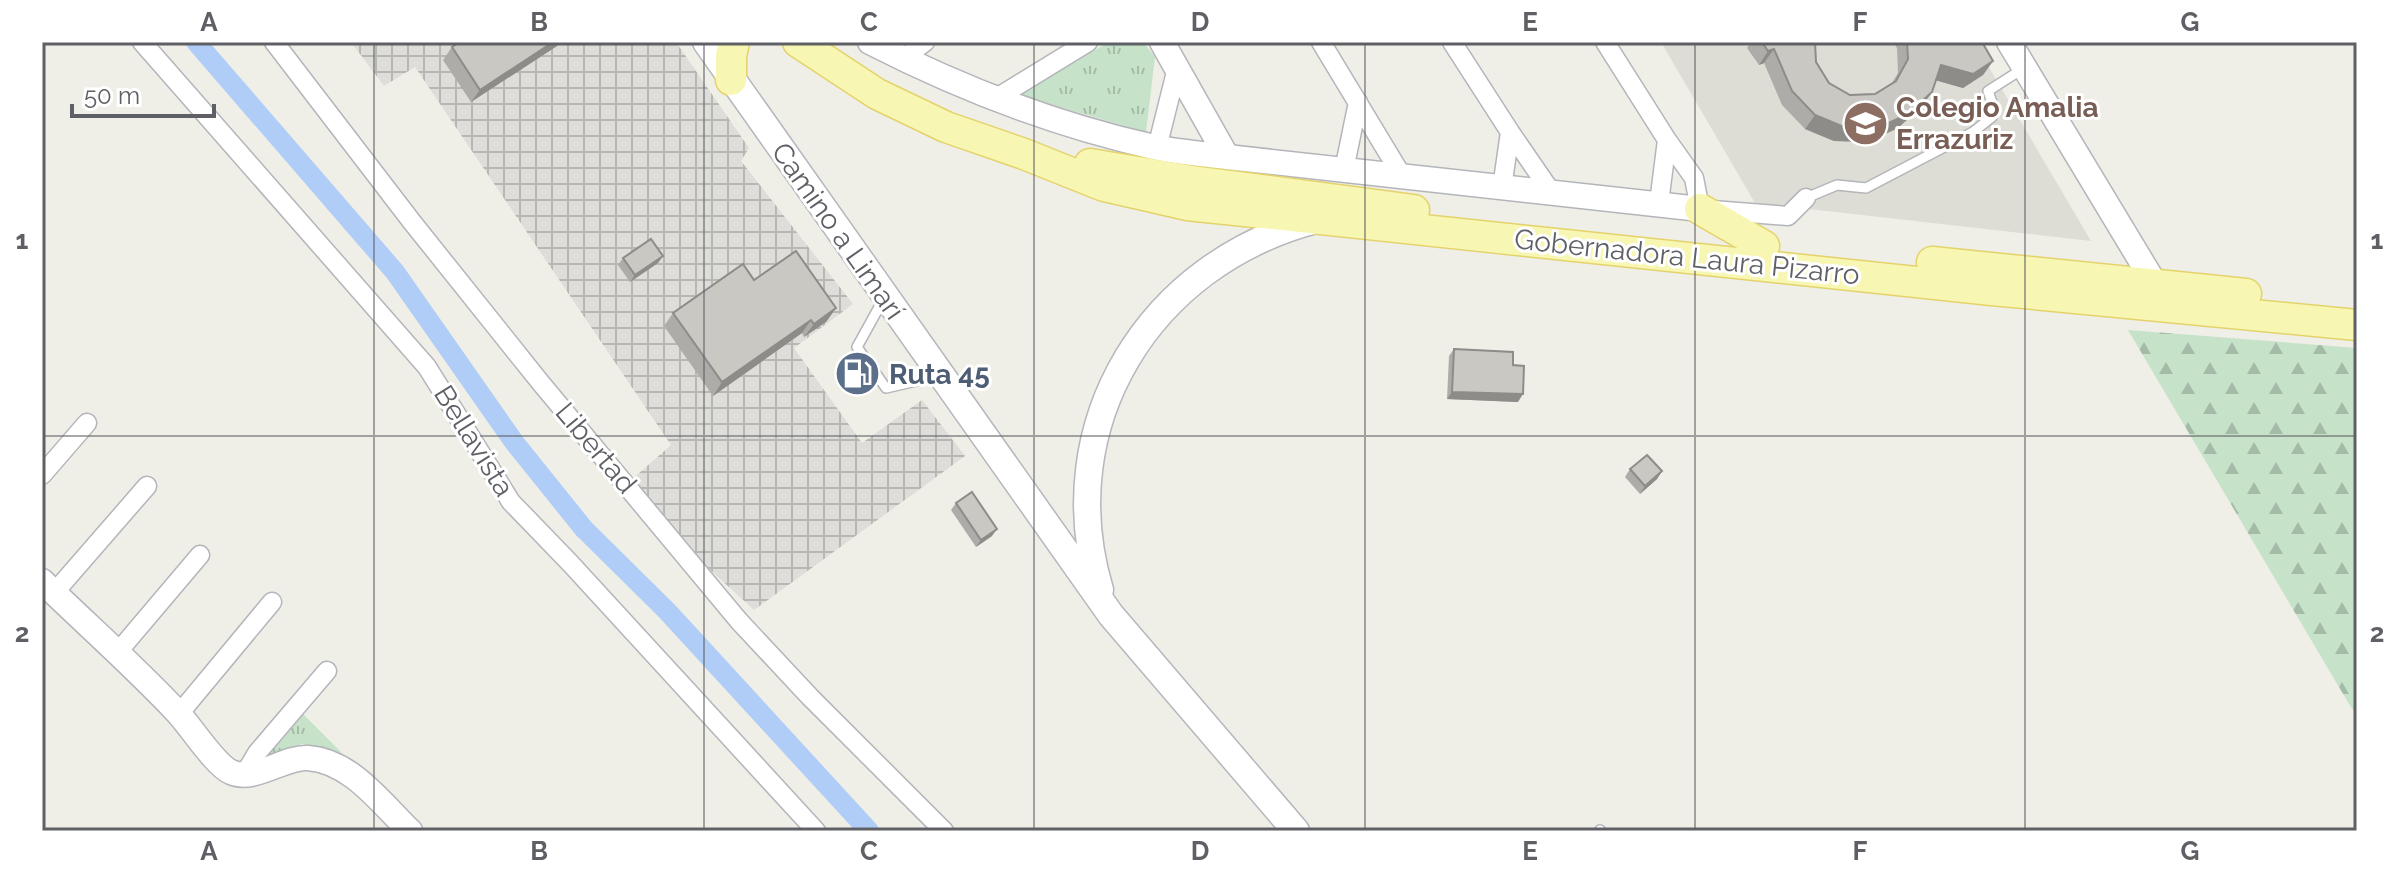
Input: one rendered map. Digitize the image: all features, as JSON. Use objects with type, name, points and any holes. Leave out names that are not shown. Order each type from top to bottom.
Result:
[{"type":"main road","name":"Camino a Limarí","points":[[706,42],[1111,615],[1296,831]]},
{"type":"main road","points":[[731,80],[734,42]]},
{"type":"main road","name":"Gobernadora Laura Pizarro","points":[[798,42],[841,72],[911,111],[1104,186],[1187,205],[1318,220],[2157,295],[2357,304]]},
{"type":"main road","name":"Gobernadora Laura Pizarro","points":[[1024,154],[1192,181],[1430,212],[1764,246],[2157,295],[2357,325]]},
{"type":"main road","points":[[1700,209],[1764,246]]},
{"type":"main road","points":[[1318,220],[1430,212]]},
{"type":"main road","name":"Camino a Limarí","points":[[1111,615],[1094,568],[1086,513],[1089,468],[1098,425],[1121,369],[1154,320],[1185,288],[1219,261],[1271,234],[1318,220]]},
{"type":"main road","points":[[1046,527],[1086,513]]},
{"type":"street","name":"Bellavista","points":[[142,42],[427,367],[511,502],[816,831]]},
{"type":"street","name":"Libertad","points":[[274,42],[422,235],[739,621],[944,831]]},
{"type":"street","name":"Gobernadora Laura Pizarro","points":[[870,42],[995,99],[1078,127],[1157,148],[1502,188],[1788,216],[1806,198]]},
{"type":"street","points":[[903,59],[925,42]]},
{"type":"street","points":[[995,99],[1088,42]]},
{"type":"street","points":[[1162,42],[1227,157]]},
{"type":"street","points":[[1321,42],[1402,176]]},
{"type":"street","points":[[1452,42],[1552,193]]},
{"type":"street","points":[[1605,42],[1694,178],[1700,209]]},
{"type":"street","points":[[2009,42],[2157,295]]},
{"type":"street","points":[[1157,148],[1177,68]]},
{"type":"street","points":[[1344,170],[1358,102]]},
{"type":"street","points":[[1502,188],[1510,132]]},
{"type":"street","points":[[1659,203],[1667,140]]},
{"type":"street","points":[[45,466],[87,423]]},
{"type":"street","points":[[147,486],[48,587],[179,714],[230,772],[244,775],[306,757],[343,768],[410,831]]},
{"type":"street","points":[[117,653],[200,555]]},
{"type":"street","points":[[179,714],[272,602]]},
{"type":"street","points":[[244,775],[257,753],[327,671]]},
{"type":"lane","points":[[1806,198],[1837,185],[1866,188],[1973,132],[1992,117],[1993,105],[1988,91],[2025,68]]},
{"type":"lane","points":[[885,297],[857,347],[886,388],[940,376]]},
{"type":"shaded area","points":[[351,42],[676,42],[749,148],[741,161],[853,304],[794,348],[862,443],[922,400],[965,456],[754,610],[683,545],[630,481],[671,445],[415,67],[384,86]]},
{"type":"shaded area","name":"Colegio Amalia Errazuriz","points":[[1661,42],[1974,42],[2091,241],[1755,203]]},
{"type":"green space","points":[[1110,42],[1143,42],[1155,57],[1146,132],[1012,93]]},
{"type":"green space","points":[[2128,330],[2357,348],[2357,716],[2349,704]]},
{"type":"green space","points":[[302,713],[342,753],[302,744],[262,758]]},
{"type":"building","points":[[460,42],[553,42],[480,90],[452,47]]},
{"type":"building","points":[[1762,42],[1815,42],[1816,62],[1829,83],[1850,95],[1875,94],[1896,81],[1908,59],[1907,42],[1982,42],[1993,61],[1973,74],[1941,65],[1932,92],[1908,114],[1878,128],[1844,127],[1815,115],[1792,91],[1774,49],[1768,51]]},
{"type":"building","points":[[651,239],[663,256],[635,275],[623,258]]},
{"type":"building","points":[[796,251],[836,308],[814,324],[811,320],[722,382],[673,313],[743,264],[754,280]]},
{"type":"building","points":[[1454,349],[1513,352],[1513,365],[1524,366],[1523,394],[1452,392]]},
{"type":"building","points":[[1647,455],[1662,471],[1645,486],[1630,469]]},
{"type":"building","points":[[972,492],[997,529],[981,540],[956,503]]},
{"type":"waterway","points":[[196,42],[395,272],[514,442],[584,529],[667,611],[869,831]]},
{"type":"place","name":"Colegio Amalia Errazuriz","points":[[1865,123]]},
{"type":"place","name":"Ruta 45","points":[[858,374]]}]
